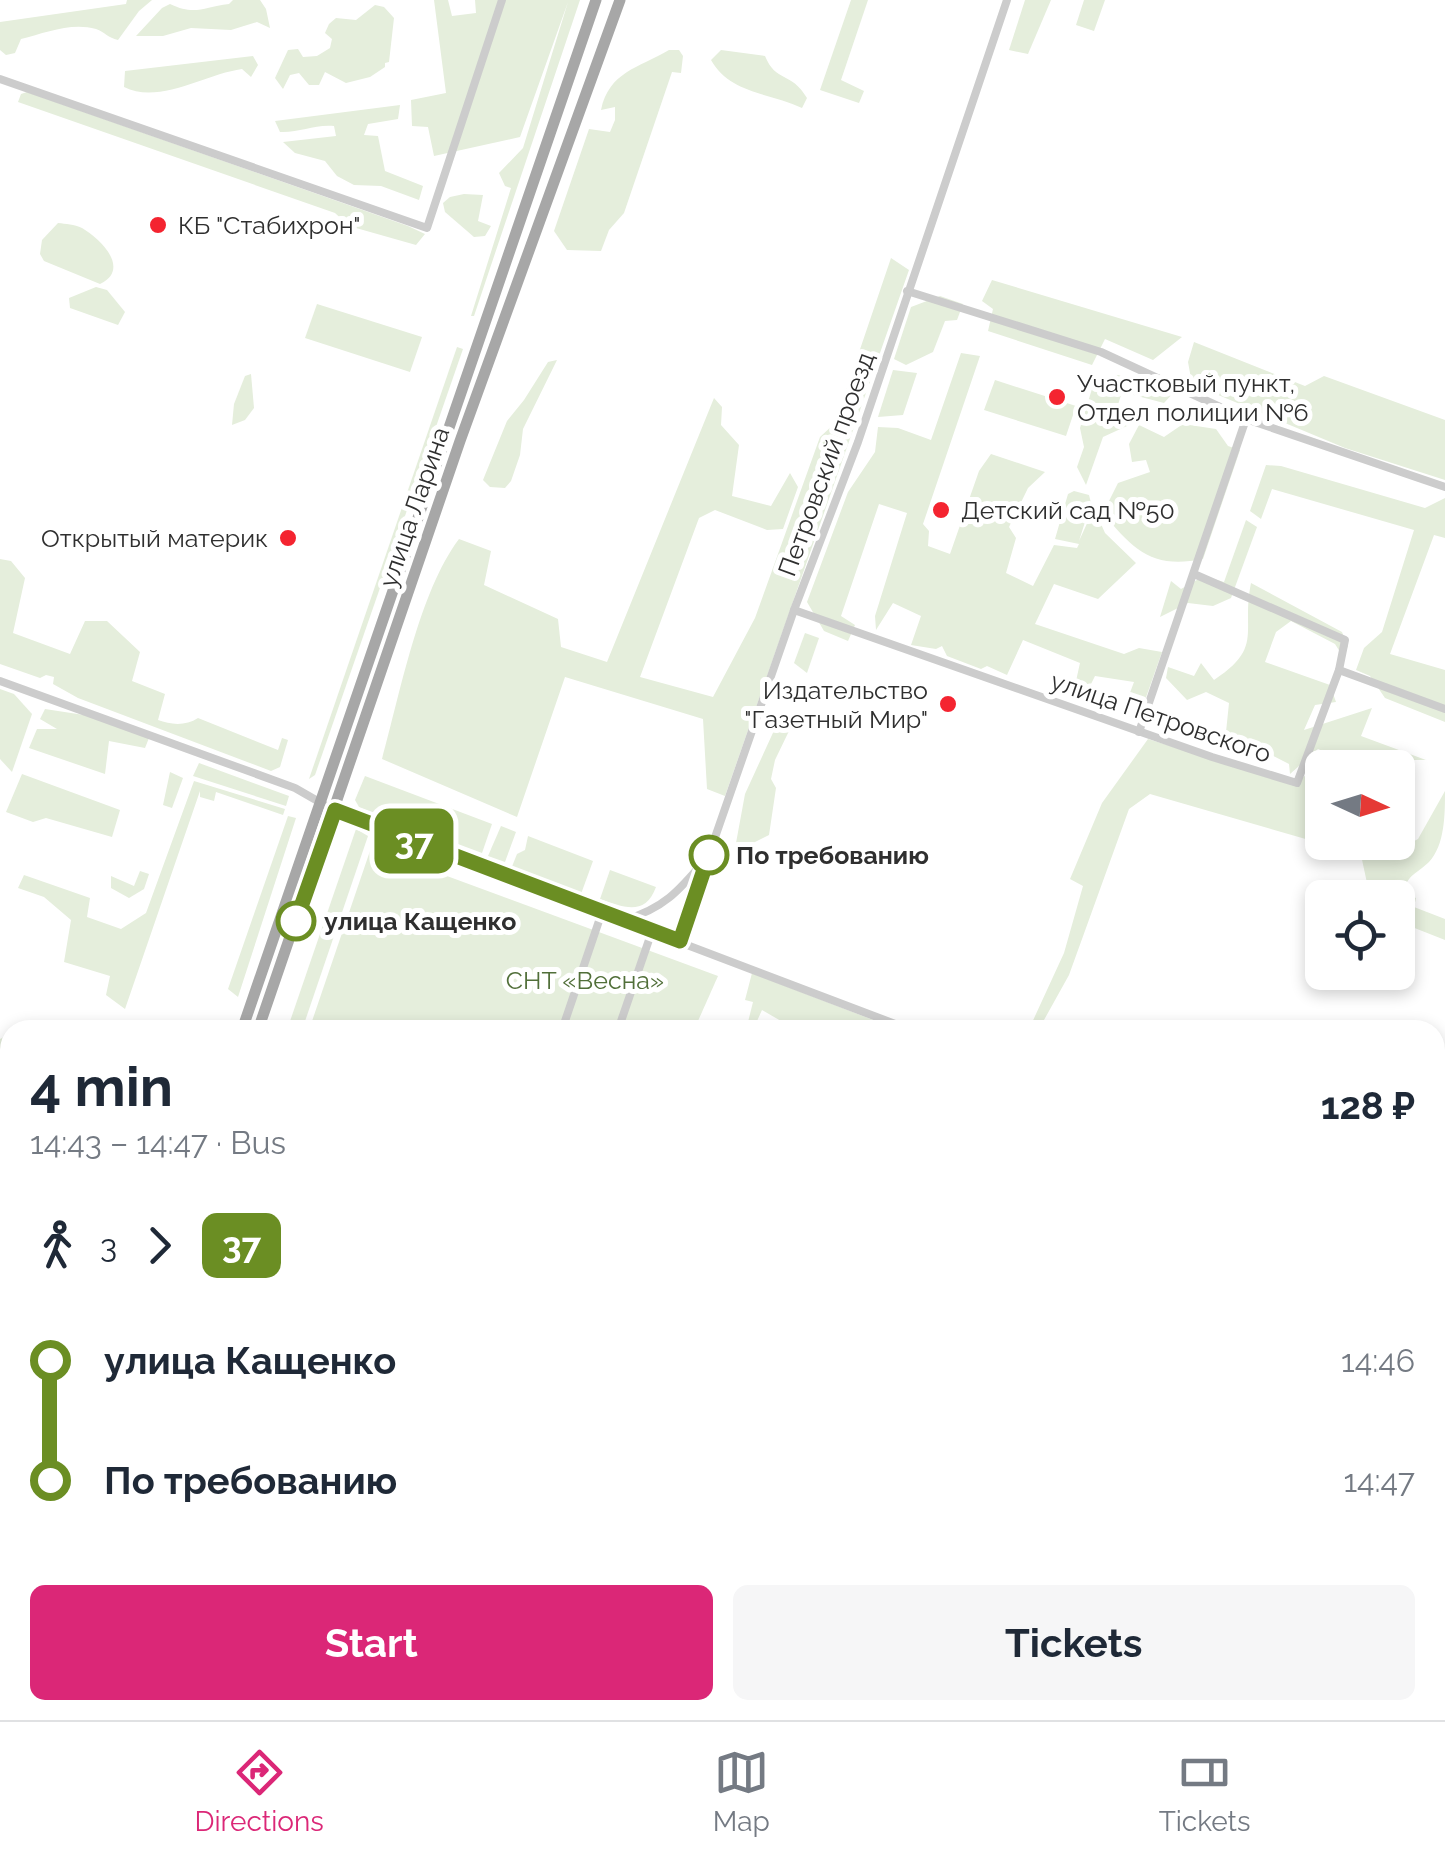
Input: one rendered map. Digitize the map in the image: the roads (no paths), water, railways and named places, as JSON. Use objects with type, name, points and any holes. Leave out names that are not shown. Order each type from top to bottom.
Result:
[{"type":"main road","name":"улица Ларина","points":[[245,1020],[596,0]]},
{"type":"main road","name":"улица Ларина","points":[[262,1020],[460,441],[620,0]]},
{"type":"street","points":[[0,78],[427,228],[502,0]]},
{"type":"street","name":"Петровский проезд","points":[[680,941],[794,610],[858,442],[1006,0]]},
{"type":"street","points":[[907,292],[1101,352],[1246,419],[1445,487]]},
{"type":"street","points":[[1139,732],[1246,419]]},
{"type":"street","points":[[1194,574],[1346,640],[1339,670],[1445,710]]},
{"type":"street","name":"улица Петровского","points":[[794,610],[1139,732],[1296,782],[1339,670]]},
{"type":"street","points":[[0,681],[295,788],[335,810],[885,1020]]},
{"type":"street","points":[[624,920],[651,912],[676,893],[708,857]]},
{"type":"street","points":[[565,1020],[602,912]]},
{"type":"street","points":[[621,1020],[652,931]]},
{"type":"place","name":"КБ \"Стабихрон\"","points":[[158,225]]},
{"type":"place","name":"Участковый пункт, Отдел полиции №6","points":[[1057,397]]},
{"type":"place","name":"Детский сад №50","points":[[941,510]]},
{"type":"place","name":"Открытый материк","points":[[288,538]]},
{"type":"place","name":"Издательство \"Газетный Мир\"","points":[[948,704]]},
{"type":"place","name":"По требованию","points":[[709,855]]},
{"type":"place","name":"улица Кащенко","points":[[296,921]]},
{"type":"park label","name":"СНТ «Весна»","points":[[585,980]]}]
